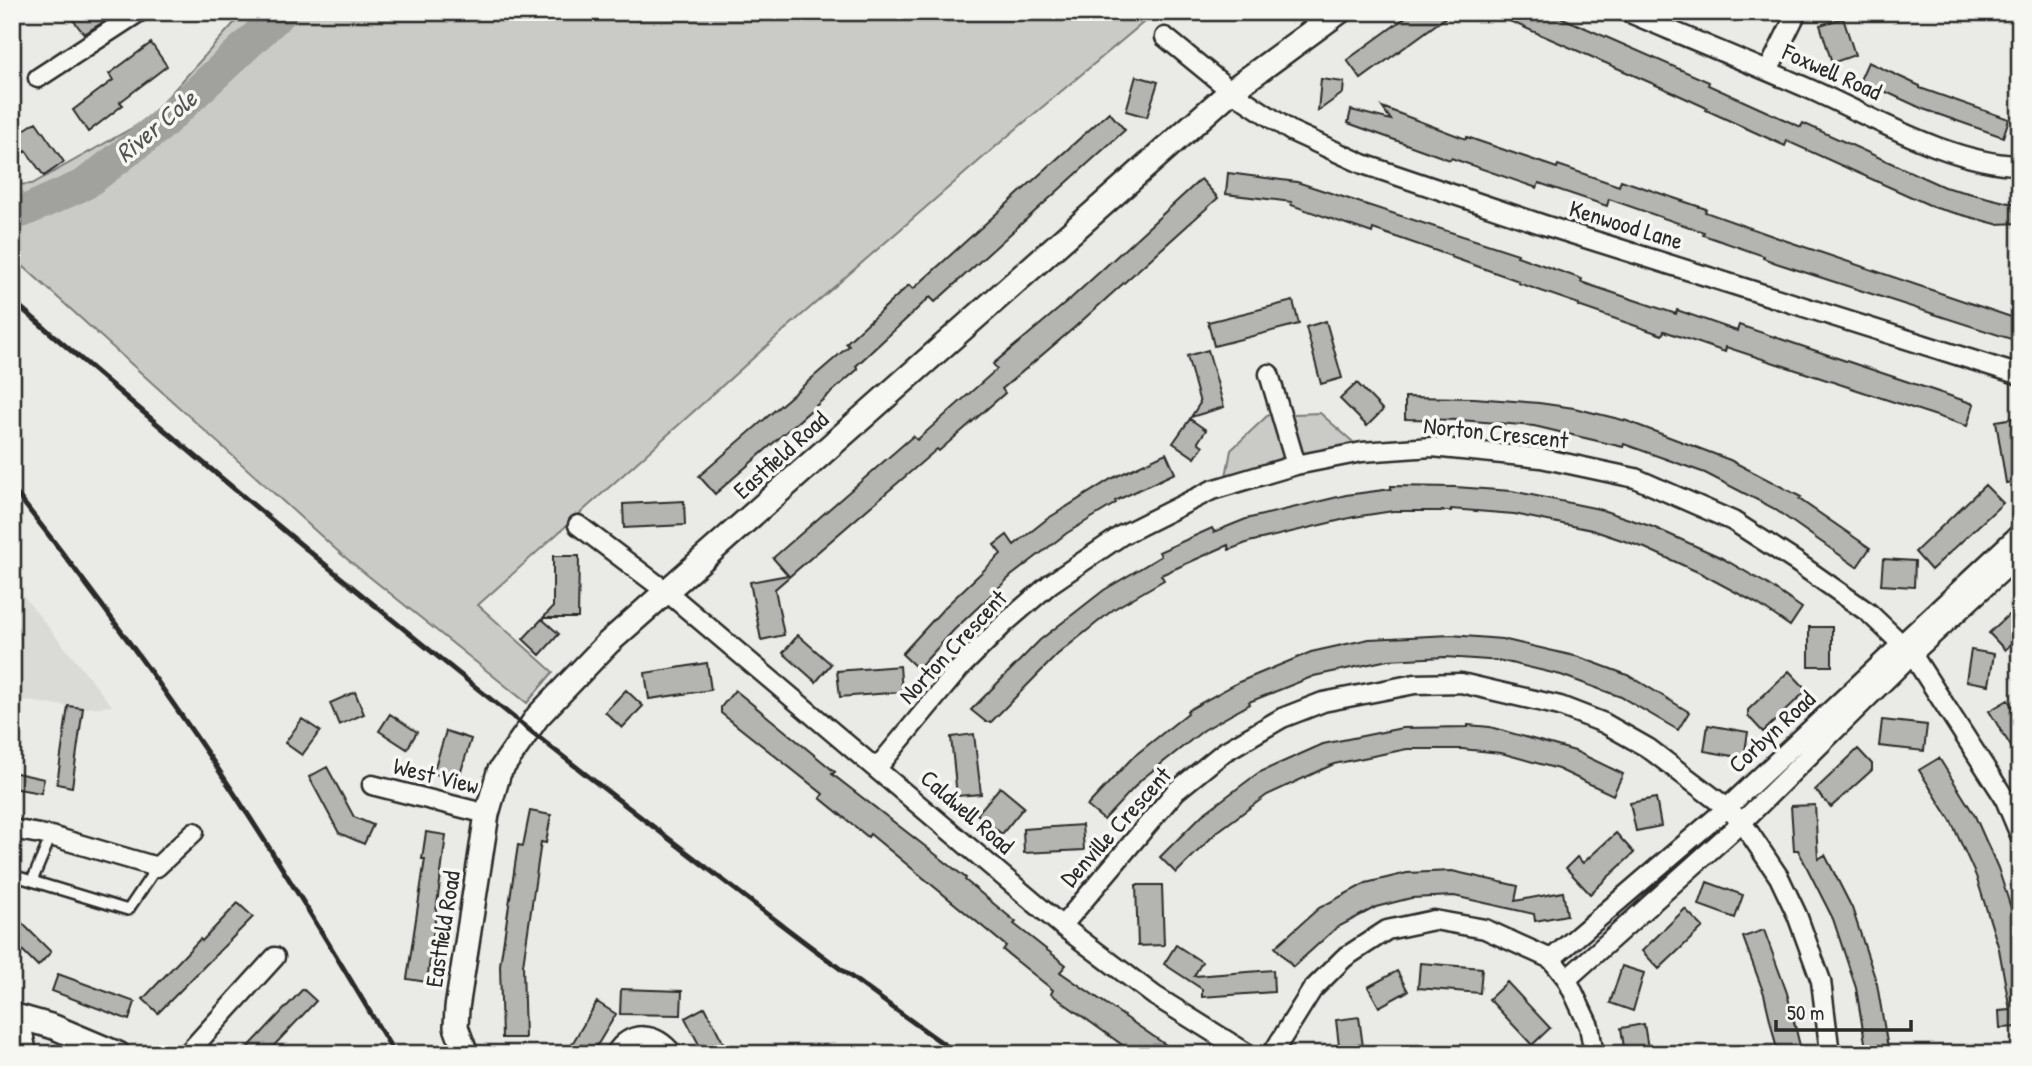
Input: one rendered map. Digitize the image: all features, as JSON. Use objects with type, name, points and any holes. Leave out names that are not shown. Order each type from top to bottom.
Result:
[{"type":"street","points":[[38,78],[139,12]]},
{"type":"street","name":"Eastfield Road","points":[[466,1054],[456,1027],[457,1008],[488,814],[499,772],[538,716],[584,666],[1231,91],[1339,12]]},
{"type":"street","name":"Foxwell Road","points":[[1626,12],[1964,157],[2020,165]]},
{"type":"street","points":[[1768,71],[1797,12]]},
{"type":"street","name":"Kenwood Lane","points":[[1165,37],[1231,91],[1291,131],[1363,164],[1544,225],[2020,375]]},
{"type":"street","points":[[1269,374],[1296,465]]},
{"type":"street","name":"Norton Crescent","points":[[877,768],[960,668],[1005,623],[1050,584],[1122,535],[1212,490],[1296,465],[1362,452],[1432,447],[1541,458],[1635,478],[1733,521],[1868,613],[1906,649],[2004,797],[2020,835]]},
{"type":"street","name":"Caldwell Road","points":[[579,525],[667,592],[1062,926],[1155,996],[1248,1054]]},
{"type":"street","name":"Corbyn Road","points":[[1567,979],[1742,822],[2020,533]]},
{"type":"street","name":"Corbyn Road","points":[[1551,959],[1906,649],[2020,555]]},
{"type":"street","name":"Denville Crescent","points":[[1062,926],[1176,792],[1224,752],[1282,718],[1323,702],[1415,684],[1461,683],[1559,706],[1604,723],[1648,748],[1742,822],[1779,877],[1797,915],[1821,981],[1830,1054]]},
{"type":"street","name":"West View","points":[[372,785],[488,814]]},
{"type":"street","points":[[12,829],[51,836],[157,867],[194,832]]},
{"type":"street","points":[[1272,1054],[1312,990],[1344,958],[1387,930],[1434,920],[1485,929],[1551,959],[1567,979],[1589,1026],[1594,1054]]},
{"type":"street","points":[[187,1054],[275,957]]},
{"type":"street","points":[[16,1016],[27,1054]]},
{"type":"street","points":[[16,1016],[54,1027],[118,1054]]},
{"type":"street","points":[[615,1054],[628,1039],[645,1036],[661,1040],[673,1054]]},
{"type":"lane","points":[[33,881],[51,836]]},
{"type":"lane","points":[[12,875],[128,910],[157,867]]},
{"type":"shaded area","points":[[244,12],[1156,12],[1009,135],[780,334],[478,605],[553,672],[527,703],[341,554],[12,256],[12,185],[32,184],[148,119]]},
{"type":"shaded area","points":[[1320,413],[1360,448],[1224,487],[1231,450],[1268,415]]},
{"type":"shaded area","points":[[12,582],[112,706],[83,708],[12,699]]},
{"type":"building","points":[[67,12],[103,12],[108,19],[84,34]]},
{"type":"building","points":[[1413,12],[1453,12],[1361,79],[1347,60]]},
{"type":"building","points":[[1489,12],[1549,12],[1709,82],[1708,85],[1801,127],[1803,123],[1944,187],[2009,203],[2020,202],[2020,223],[1996,224],[1936,208],[1787,141],[1785,146],[1672,92]]},
{"type":"building","points":[[1843,18],[1855,55],[1832,63],[1820,25]]},
{"type":"building","points":[[151,43],[167,66],[120,102],[123,105],[88,132],[73,110],[113,80],[109,74]]},
{"type":"building","points":[[1868,62],[1920,88],[2009,119],[2003,137],[1923,109],[1860,80]]},
{"type":"building","points":[[1136,76],[1158,82],[1147,117],[1126,111]]},
{"type":"building","points":[[1321,79],[1344,82],[1343,93],[1318,111]]},
{"type":"building","points":[[1382,107],[1466,139],[1467,137],[1557,168],[1558,165],[1619,186],[1621,180],[1706,209],[1705,212],[1784,240],[2020,320],[2020,342],[1776,263],[1763,258],[1764,256],[1703,235],[1704,232],[1609,199],[1607,206],[1539,183],[1537,188],[1348,123],[1351,110],[1391,120]]},
{"type":"building","points":[[1109,112],[1125,130],[935,302],[930,297],[856,366],[858,369],[715,494],[699,476],[849,346],[846,343],[909,285],[913,289]]},
{"type":"building","points":[[36,122],[64,162],[44,176],[26,151],[12,161],[12,138]]},
{"type":"building","points":[[1228,173],[1297,182],[1518,254],[1517,256],[1582,279],[1581,282],[1676,314],[1677,310],[1737,331],[1739,325],[1974,404],[1967,426],[1726,347],[1725,352],[1664,331],[1662,335],[1578,306],[1579,304],[1451,256],[1291,205],[1292,202],[1226,194]]},
{"type":"building","points":[[1201,179],[1218,198],[1002,389],[1005,393],[775,589],[784,635],[761,640],[750,582],[788,575],[773,558],[913,436],[917,440],[997,369],[993,364],[1067,302]]},
{"type":"building","points":[[1293,301],[1299,324],[1214,346],[1208,322]]},
{"type":"building","points":[[1326,321],[1342,378],[1321,384],[1306,327]]},
{"type":"building","points":[[1208,350],[1224,407],[1191,417],[1200,403],[1187,356]]},
{"type":"building","points":[[1357,383],[1383,410],[1367,426],[1340,399]]},
{"type":"building","points":[[1405,397],[1539,403],[1574,408],[1627,421],[1730,460],[1801,497],[1799,499],[1870,548],[1857,567],[1773,508],[1705,473],[1624,444],[1623,447],[1534,426],[1405,419]]},
{"type":"building","points":[[2020,417],[2020,481],[2006,483],[1996,421]]},
{"type":"building","points":[[1190,419],[1206,430],[1198,442],[1203,446],[1195,458],[1173,443]]},
{"type":"building","points":[[1166,453],[1175,473],[1115,501],[1116,503],[1067,533],[1011,576],[954,630],[918,669],[902,654],[945,607],[1001,554],[994,545],[1007,535],[1014,545],[1047,519],[1111,479]]},
{"type":"building","points":[[1985,485],[2003,503],[1931,570],[1915,552]]},
{"type":"building","points":[[1391,486],[1512,491],[1599,509],[1653,527],[1720,557],[1802,608],[1790,626],[1758,604],[1700,573],[1645,548],[1592,530],[1514,514],[1451,509],[1393,511],[1354,517],[1249,542],[1229,550],[1228,545],[1161,575],[1164,580],[1114,609],[1058,654],[991,722],[986,722],[971,710],[1040,640],[1104,590],[1161,556],[1159,552],[1212,528],[1214,532],[1246,519],[1346,495],[1391,489]]},
{"type":"building","points":[[684,501],[685,525],[624,528],[623,504]]},
{"type":"building","points":[[553,556],[579,556],[578,618],[543,618],[553,607]]},
{"type":"building","points":[[1883,559],[1915,561],[1914,587],[1881,585]]},
{"type":"building","points":[[2020,604],[2020,636],[2005,650],[1989,633]]},
{"type":"building","points":[[542,619],[559,634],[540,655],[523,639]]},
{"type":"building","points":[[1809,627],[1832,627],[1832,666],[1809,666]]},
{"type":"building","points":[[798,635],[831,664],[816,682],[783,653]]},
{"type":"building","points":[[1451,635],[1502,639],[1579,657],[1630,676],[1689,712],[1678,730],[1621,697],[1561,675],[1502,661],[1445,657],[1388,660],[1314,676],[1249,702],[1250,704],[1204,730],[1142,779],[1104,820],[1087,806],[1133,757],[1188,713],[1187,711],[1239,682],[1311,652],[1369,639]]},
{"type":"building","points":[[1971,650],[1994,654],[1989,685],[1966,681]]},
{"type":"building","points":[[707,663],[711,690],[649,699],[645,673]]},
{"type":"building","points":[[900,666],[902,692],[840,697],[837,671]]},
{"type":"building","points":[[1789,671],[1807,690],[1763,732],[1748,716],[1748,710]]},
{"type":"building","points":[[626,690],[643,706],[622,728],[605,712]]},
{"type":"building","points":[[735,690],[835,772],[832,774],[966,878],[965,880],[1016,922],[1014,924],[1066,965],[1060,972],[1179,1054],[1135,1054],[1051,994],[1053,990],[1003,950],[1006,946],[870,834],[868,837],[820,798],[823,794],[721,713],[721,707]]},
{"type":"building","points":[[355,692],[364,714],[339,725],[330,703]]},
{"type":"building","points":[[2008,700],[2020,719],[2020,761],[1989,711]]},
{"type":"building","points":[[68,706],[83,708],[72,787],[57,784]]},
{"type":"building","points":[[390,714],[417,732],[407,749],[379,731]]},
{"type":"building","points":[[302,719],[320,731],[302,755],[285,743]]},
{"type":"building","points":[[1882,720],[1927,725],[1924,751],[1879,746]]},
{"type":"building","points":[[1468,725],[1490,727],[1575,751],[1623,774],[1613,795],[1558,769],[1501,753],[1462,749],[1407,749],[1334,764],[1267,795],[1217,832],[1176,873],[1160,857],[1202,815],[1258,773],[1323,744],[1402,728]]},
{"type":"building","points":[[1708,725],[1748,732],[1744,758],[1704,751]]},
{"type":"building","points":[[446,731],[471,739],[458,781],[433,773]]},
{"type":"building","points":[[974,734],[981,794],[957,796],[951,737]]},
{"type":"building","points":[[1858,749],[1872,764],[1872,770],[1831,807],[1815,790]]},
{"type":"building","points":[[1939,758],[1975,816],[1998,868],[2020,936],[2020,1027],[2000,1028],[1999,1011],[2010,1010],[1999,949],[1976,876],[1951,821],[1919,770]]},
{"type":"building","points":[[327,767],[354,817],[373,825],[364,844],[339,833],[309,777]]},
{"type":"building","points":[[12,772],[44,779],[41,793],[12,788]]},
{"type":"building","points":[[1000,787],[1024,807],[1002,834],[977,814]]},
{"type":"building","points":[[1656,798],[1661,826],[1636,831],[1630,803]]},
{"type":"building","points":[[1815,805],[1818,859],[1825,855],[1852,908],[1877,984],[1889,1054],[1867,1054],[1856,988],[1833,919],[1798,850],[1794,850],[1791,806]]},
{"type":"building","points":[[530,811],[551,815],[546,843],[541,842],[523,965],[525,1038],[502,1038],[500,965],[518,845],[523,846]]},
{"type":"building","points":[[1082,825],[1084,850],[1024,853],[1023,829]]},
{"type":"building","points":[[426,832],[446,835],[427,982],[407,979],[425,859],[422,859]]},
{"type":"building","points":[[1616,833],[1634,853],[1590,894],[1566,868],[1577,857],[1583,863]]},
{"type":"building","points":[[1452,871],[1518,886],[1515,901],[1563,892],[1567,915],[1535,921],[1534,914],[1454,896],[1411,898],[1376,907],[1336,928],[1293,967],[1275,947],[1319,908],[1366,883],[1407,873]]},
{"type":"building","points":[[1707,882],[1743,895],[1735,918],[1699,905]]},
{"type":"building","points":[[1136,885],[1162,885],[1164,945],[1138,946]]},
{"type":"building","points":[[238,903],[253,917],[158,1013],[143,999]]},
{"type":"building","points":[[1685,909],[1703,927],[1659,969],[1642,951]]},
{"type":"building","points":[[12,913],[51,952],[38,966],[12,940]]},
{"type":"building","points":[[1764,930],[1787,993],[1801,1050],[1778,1054],[1764,994],[1743,937]]},
{"type":"building","points":[[1176,945],[1202,962],[1194,976],[1273,970],[1274,992],[1202,997],[1202,989],[1164,964]]},
{"type":"building","points":[[1420,963],[1482,968],[1480,993],[1418,988]]},
{"type":"building","points":[[1622,966],[1644,973],[1633,1011],[1610,1003]]},
{"type":"building","points":[[1397,971],[1408,991],[1379,1007],[1368,987]]},
{"type":"building","points":[[58,974],[135,1002],[129,1020],[52,991]]},
{"type":"building","points":[[1507,982],[1550,1028],[1532,1045],[1489,999]]},
{"type":"building","points":[[303,989],[316,1001],[266,1054],[242,1054]]},
{"type":"building","points":[[621,989],[682,991],[681,1015],[620,1014]]},
{"type":"building","points":[[597,1002],[616,1014],[592,1054],[566,1054]]},
{"type":"building","points":[[705,1007],[729,1054],[704,1054],[685,1018]]},
{"type":"building","points":[[1359,1017],[1364,1054],[1340,1054],[1336,1020]]},
{"type":"building","points":[[1644,1024],[1649,1054],[1625,1054],[1621,1028]]},
{"type":"waterway","name":"River Cole","points":[[12,211],[22,212],[85,184],[159,127],[282,12]]},
{"type":"railway","points":[[12,300],[261,511],[513,717],[786,928],[958,1054]]},
{"type":"railway","points":[[12,488],[117,625],[216,766],[285,873],[395,1054]]}]
